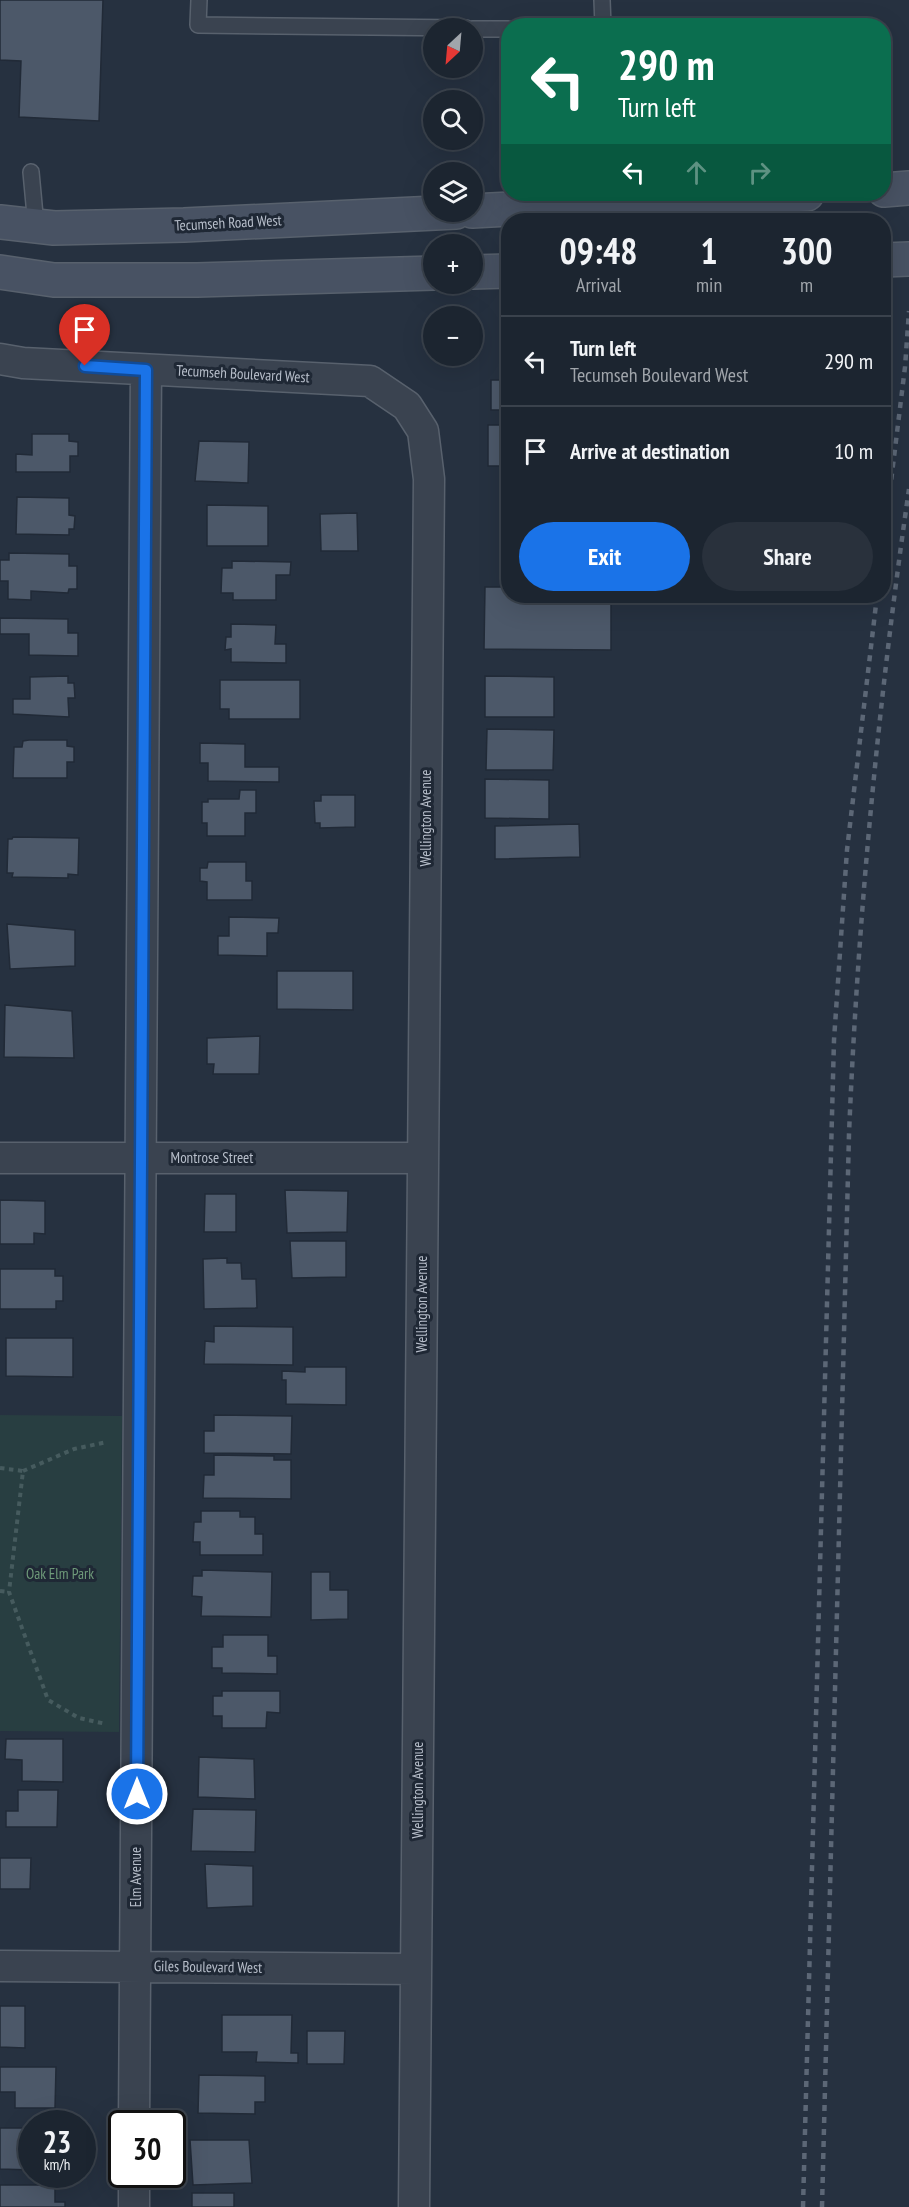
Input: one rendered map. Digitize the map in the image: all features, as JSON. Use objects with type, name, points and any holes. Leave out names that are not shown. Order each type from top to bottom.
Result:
[{"type":"main road","points":[[891,189],[909,188]]},
{"type":"main road","points":[[483,210],[669,201]]},
{"type":"main road","name":"Tecumseh Road West","points":[[0,222],[54,228],[184,225],[423,214]]},
{"type":"main road","points":[[891,260],[909,259]]},
{"type":"main road","points":[[483,272],[501,271]]},
{"type":"main road","points":[[0,272],[54,280],[197,280],[423,273]]},
{"type":"street","name":"Tecumseh Boulevard West","points":[[0,359],[24,363],[370,381],[406,406]]},
{"type":"street","name":"Elm Avenue","points":[[134,2110],[146,370]]},
{"type":"street","name":"Wellington Avenue","points":[[406,406],[423,431],[429,478],[414,2207]]},
{"type":"street","name":"Montrose Street","points":[[0,1158],[423,1158]]},
{"type":"street","name":"Giles Boulevard West","points":[[0,1966],[416,1969]]},
{"type":"street","points":[[134,2188],[134,2207]]},
{"type":"lane","points":[[199,0],[198,25],[423,28]]},
{"type":"lane","points":[[602,0],[603,18]]},
{"type":"lane","points":[[483,29],[501,29]]},
{"type":"lane","points":[[31,172],[36,226]]},
{"type":"path","points":[[0,1468],[23,1471],[74,1449],[114,1441]]},
{"type":"path","points":[[23,1471],[9,1592],[48,1700],[79,1718],[111,1725]]},
{"type":"path","points":[[0,1591],[9,1592]]},
{"type":"green space","name":"Oak Elm Park","points":[[0,1415],[122,1416],[119,1732],[0,1731]]},
{"type":"building","points":[[0,0],[103,0],[99,121],[19,117],[21,61],[0,60]]},
{"type":"building","points":[[491,380],[501,380],[501,410],[491,410]]},
{"type":"building","points":[[488,425],[501,425],[501,466],[488,466]]},
{"type":"building","points":[[32,434],[69,434],[69,441],[78,442],[78,456],[70,456],[70,472],[16,472],[16,454],[32,455]]},
{"type":"building","points":[[199,441],[249,442],[248,483],[195,481]]},
{"type":"building","points":[[17,497],[69,498],[69,515],[75,516],[74,529],[69,529],[69,535],[16,534]]},
{"type":"building","points":[[207,505],[268,506],[268,546],[207,546]]},
{"type":"building","points":[[357,513],[358,551],[321,551],[320,514]]},
{"type":"building","points":[[9,553],[69,554],[69,566],[77,566],[77,589],[69,589],[68,593],[31,591],[31,600],[8,599],[8,581],[0,581],[0,560],[9,560]]},
{"type":"building","points":[[232,561],[291,562],[290,575],[276,575],[276,600],[233,600],[233,593],[221,593],[222,568],[232,568]]},
{"type":"building","points":[[485,587],[501,587],[501,603],[611,603],[611,650],[484,649]]},
{"type":"building","points":[[0,618],[68,619],[68,633],[78,633],[78,656],[29,655],[29,634],[0,634]]},
{"type":"building","points":[[231,624],[276,625],[275,644],[286,644],[286,663],[231,662],[231,649],[225,650],[226,637],[231,637]]},
{"type":"building","points":[[68,676],[68,683],[74,683],[75,698],[68,698],[69,717],[13,714],[13,699],[30,699],[30,677]]},
{"type":"building","points":[[485,676],[554,677],[554,717],[485,717]]},
{"type":"building","points":[[220,680],[300,680],[300,719],[229,719],[229,709],[220,709]]},
{"type":"building","points":[[487,729],[554,730],[553,770],[486,770]]},
{"type":"building","points":[[67,740],[67,746],[74,747],[74,762],[67,762],[67,778],[13,778],[14,747],[22,747],[23,741]]},
{"type":"building","points":[[200,743],[245,744],[245,767],[279,767],[279,782],[208,781],[208,763],[200,763]]},
{"type":"building","points":[[485,779],[549,780],[549,819],[485,818]]},
{"type":"building","points":[[240,790],[256,790],[256,813],[245,813],[245,836],[207,836],[207,823],[202,823],[202,802],[208,802],[208,799],[239,799]]},
{"type":"building","points":[[321,795],[355,795],[355,827],[320,828],[320,823],[315,823],[314,801],[321,801]]},
{"type":"building","points":[[579,824],[580,857],[495,859],[495,826]]},
{"type":"building","points":[[13,837],[79,838],[78,875],[68,874],[68,878],[12,877],[13,873],[7,873],[8,839]]},
{"type":"building","points":[[208,862],[246,862],[246,881],[252,881],[252,900],[207,900],[207,882],[200,881],[200,868],[207,868]]},
{"type":"building","points":[[229,917],[279,918],[278,933],[267,933],[267,956],[218,955],[218,936],[229,936]]},
{"type":"building","points":[[7,924],[75,930],[75,966],[10,969]]},
{"type":"building","points":[[277,971],[353,971],[353,1010],[277,1009]]},
{"type":"building","points":[[5,1005],[72,1011],[74,1058],[4,1057]]},
{"type":"building","points":[[260,1036],[259,1074],[213,1074],[214,1064],[207,1064],[207,1038]]},
{"type":"building","points":[[285,1190],[348,1191],[347,1232],[287,1233]]},
{"type":"building","points":[[205,1194],[236,1194],[236,1232],[204,1232]]},
{"type":"building","points":[[0,1200],[45,1201],[45,1234],[34,1233],[34,1244],[0,1244]]},
{"type":"building","points":[[290,1241],[346,1241],[346,1277],[292,1278]]},
{"type":"building","points":[[227,1258],[227,1263],[241,1263],[242,1279],[256,1279],[257,1308],[204,1309],[203,1259]]},
{"type":"building","points":[[0,1269],[55,1269],[55,1276],[63,1276],[63,1301],[56,1301],[56,1309],[0,1309]]},
{"type":"building","points":[[214,1326],[293,1327],[293,1365],[204,1364],[205,1341],[214,1342]]},
{"type":"building","points":[[6,1338],[73,1338],[73,1377],[6,1376]]},
{"type":"building","points":[[305,1367],[346,1367],[346,1405],[286,1404],[286,1380],[282,1380],[282,1371],[305,1372]]},
{"type":"building","points":[[214,1415],[292,1416],[291,1454],[204,1453],[204,1431],[214,1431]]},
{"type":"building","points":[[214,1455],[274,1456],[274,1460],[291,1460],[291,1499],[203,1498],[204,1475],[214,1475]]},
{"type":"building","points":[[201,1511],[240,1511],[240,1517],[255,1517],[255,1534],[263,1534],[263,1555],[200,1555],[200,1542],[193,1542],[194,1522],[201,1522]]},
{"type":"building","points":[[202,1570],[272,1572],[271,1617],[201,1616],[202,1597],[192,1596],[193,1576],[202,1576]]},
{"type":"building","points":[[311,1572],[330,1572],[330,1590],[348,1590],[348,1619],[311,1620]]},
{"type":"building","points":[[223,1635],[268,1635],[268,1656],[277,1656],[277,1674],[222,1673],[222,1668],[212,1668],[212,1647],[223,1647]]},
{"type":"building","points":[[222,1691],[280,1691],[280,1713],[267,1712],[266,1728],[222,1728],[222,1716],[213,1716],[213,1696],[222,1696]]},
{"type":"building","points":[[6,1739],[63,1739],[63,1782],[22,1781],[22,1760],[5,1759]]},
{"type":"building","points":[[199,1757],[254,1759],[255,1799],[198,1797]]},
{"type":"building","points":[[18,1790],[58,1790],[57,1827],[6,1827],[6,1811],[18,1811]]},
{"type":"building","points":[[193,1809],[256,1810],[255,1852],[191,1851]]},
{"type":"building","points":[[0,1858],[31,1858],[30,1889],[0,1889]]},
{"type":"building","points":[[205,1864],[253,1866],[253,1906],[207,1908]]},
{"type":"building","points":[[0,2006],[25,2006],[25,2048],[0,2047]]},
{"type":"building","points":[[222,2015],[292,2015],[291,2053],[298,2053],[298,2063],[256,2062],[257,2052],[222,2052]]},
{"type":"building","points":[[307,2031],[345,2031],[344,2064],[307,2064]]},
{"type":"building","points":[[0,2067],[56,2067],[55,2108],[15,2108],[15,2092],[0,2092]]},
{"type":"building","points":[[199,2075],[265,2076],[265,2102],[255,2102],[255,2114],[198,2113]]},
{"type":"building","points":[[0,2128],[18,2128],[18,2170],[0,2169]]},
{"type":"building","points":[[190,2140],[249,2140],[252,2183],[193,2185]]},
{"type":"building","points":[[0,2185],[18,2185],[18,2188],[55,2188],[55,2202],[65,2202],[65,2207],[0,2207]]},
{"type":"building","points":[[192,2193],[234,2193],[234,2207],[192,2207]]},
{"type":"railway","points":[[891,482],[905,367],[909,311]]},
{"type":"railway","points":[[822,2207],[849,1134],[853,1053],[864,891],[879,730],[909,489]]},
{"type":"railway","points":[[803,2207],[834,1040],[847,850],[876,603]]},
{"type":"route","points":[[85,366],[146,370],[137,1794]]}]
